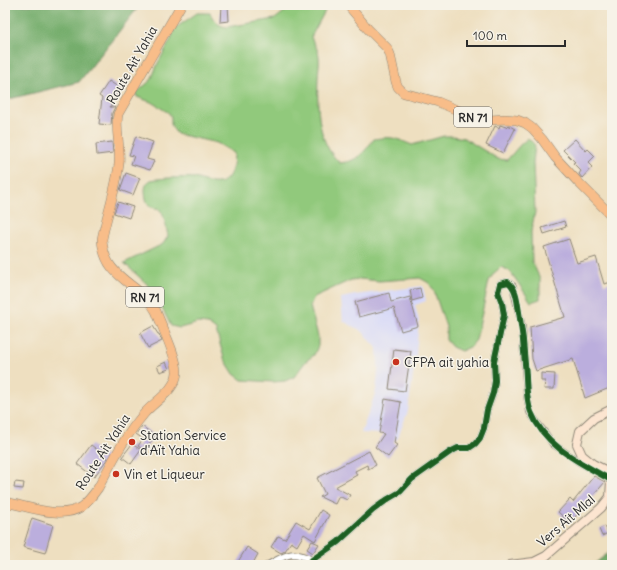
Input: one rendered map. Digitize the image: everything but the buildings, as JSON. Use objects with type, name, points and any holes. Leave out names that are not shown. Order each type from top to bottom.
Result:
[{"type":"main road","name":"Route Ait Yahia","points":[[5,502],[49,512],[63,513],[73,511],[81,507],[98,488],[131,431],[143,414],[170,388],[175,381],[177,373],[176,363],[156,311],[152,304],[116,273],[103,251],[102,239],[119,165],[118,114],[182,5]]},
{"type":"main road","name":"RN 71","points":[[348,5],[368,29],[387,48],[390,54],[396,82],[398,87],[404,93],[438,102],[476,118],[490,120],[505,118],[525,123],[532,128],[555,157],[612,216]]},
{"type":"street","points":[[268,565],[288,554],[295,553],[310,563],[338,542],[378,507],[400,492],[412,479],[450,452],[458,448],[468,448],[475,444],[480,438],[484,428],[495,381],[494,362],[504,316],[502,303],[498,292],[500,284],[508,282],[513,286],[516,295],[522,327],[527,396],[530,412],[553,444],[579,462],[611,480]]},
{"type":"street","points":[[611,480],[605,470],[593,464],[582,455],[577,444],[580,431],[594,418],[612,409]]},
{"type":"street","name":"Vers Ait Mlal","points":[[510,565],[534,562],[546,556],[601,508],[610,498],[611,480]]},
{"type":"shaded area","name":"CFPA ait yahia","points":[[423,286],[426,301],[415,305],[419,321],[408,411],[397,440],[383,434],[361,433],[376,390],[378,370],[377,348],[362,331],[343,321],[341,298]]},
{"type":"green space","points":[[5,5],[140,5],[79,82],[5,100]]},
{"type":"green space","points":[[293,5],[324,5],[325,11],[311,37],[318,52],[319,59],[318,112],[323,135],[327,145],[332,155],[340,163],[360,156],[374,139],[380,138],[394,138],[412,145],[444,136],[453,136],[464,138],[498,159],[507,160],[528,138],[535,145],[533,163],[535,212],[531,232],[532,261],[540,279],[540,299],[531,302],[510,271],[501,267],[494,273],[489,281],[476,340],[470,347],[461,351],[452,347],[446,340],[446,327],[434,291],[429,283],[420,278],[379,281],[360,279],[351,280],[314,297],[310,306],[318,336],[318,346],[314,355],[306,361],[294,377],[285,381],[273,382],[242,380],[234,374],[224,358],[216,330],[208,324],[198,323],[180,328],[171,326],[158,300],[147,284],[124,263],[163,244],[168,236],[163,215],[160,210],[151,207],[147,201],[145,189],[148,182],[151,180],[160,179],[194,178],[218,183],[223,182],[229,176],[233,167],[234,153],[217,143],[177,134],[171,126],[171,117],[169,113],[151,102],[137,97],[136,93],[151,80],[171,39],[174,29],[197,13],[210,13],[217,23],[221,26],[227,27],[275,19]]},
{"type":"green space","points":[[612,550],[612,565],[593,565]]},
{"type":"cycle path","points":[[308,565],[312,560],[338,542],[373,510],[400,492],[412,479],[450,452],[458,448],[469,448],[480,438],[493,393],[495,381],[494,362],[504,315],[498,292],[500,284],[508,282],[513,288],[516,296],[523,338],[527,395],[529,407],[537,424],[545,435],[565,453],[611,480]]},
{"type":"place","name":"CFPA ait yahia","points":[[396,362]]},
{"type":"place","name":"Station Service d'Aït Yahia","points":[[132,442]]},
{"type":"place","name":"Vin et Liqueur","points":[[116,474]]}]
